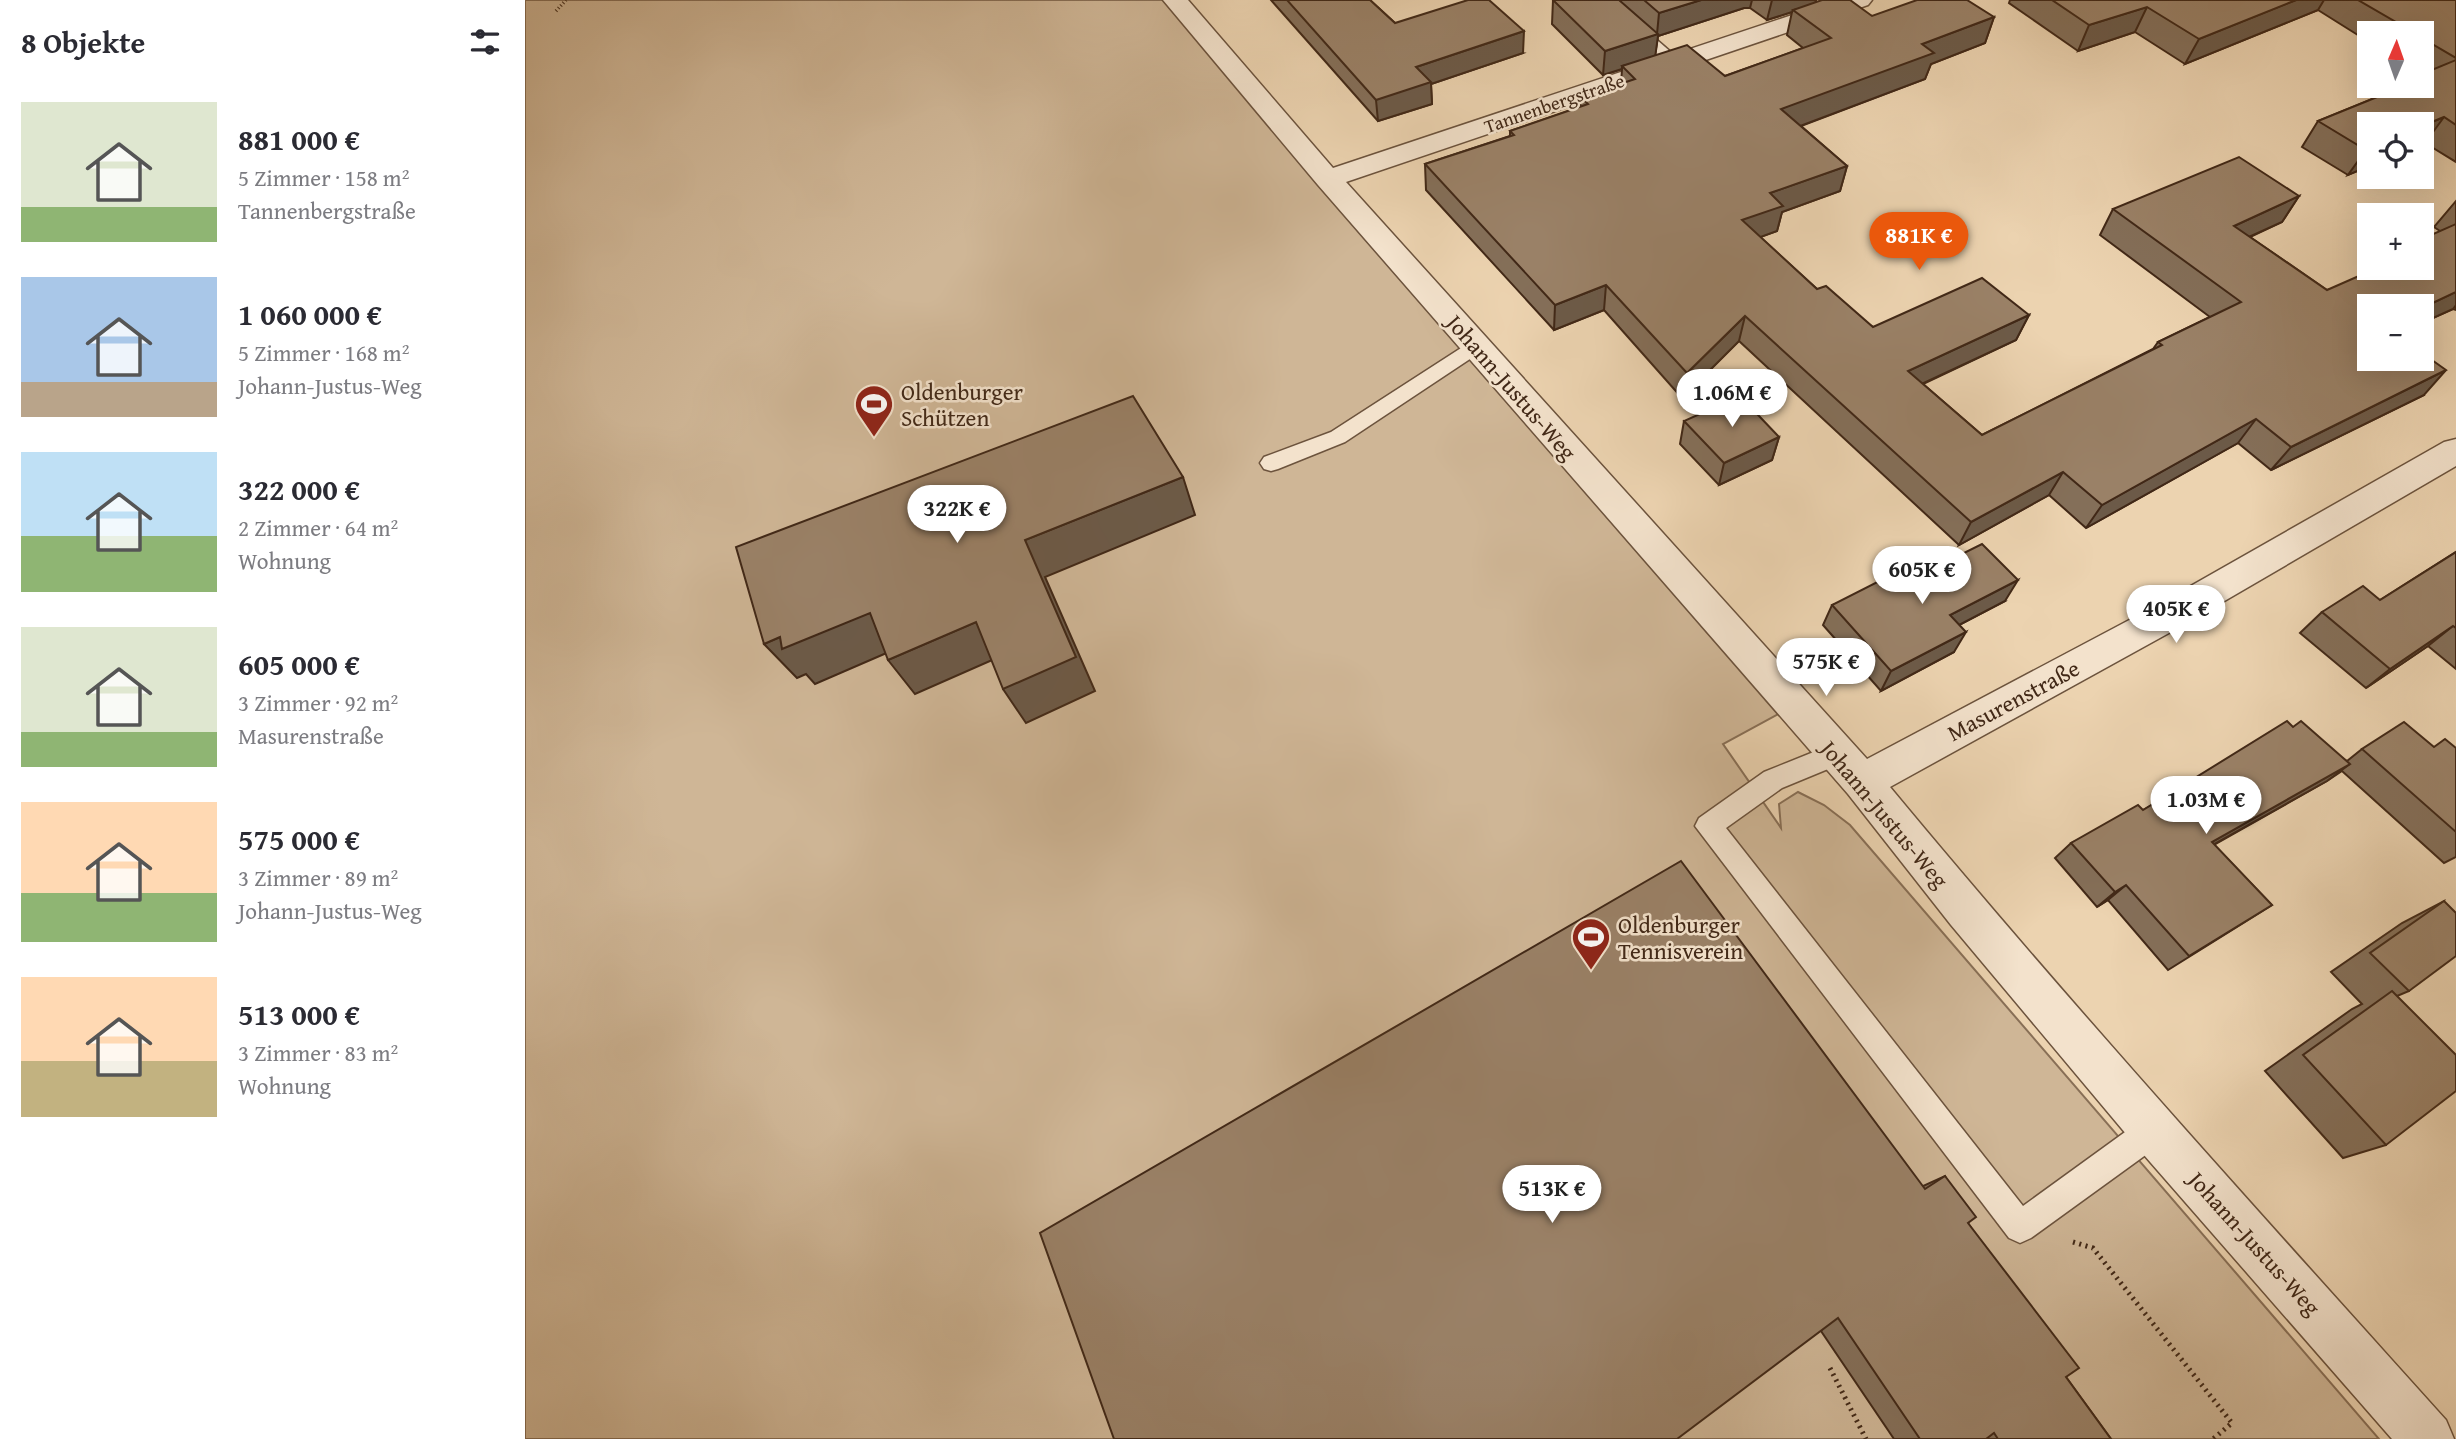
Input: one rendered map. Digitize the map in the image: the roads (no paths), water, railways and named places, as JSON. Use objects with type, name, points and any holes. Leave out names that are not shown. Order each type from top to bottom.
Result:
[{"type":"street","name":"Johann-Justus-Weg","points":[[1175,0],[1328,179],[1862,782],[1966,911],[2154,1130],[2427,1439]]},
{"type":"street","name":"Tannenbergstraße","points":[[1328,179],[1860,0]]},
{"type":"street","name":"Masurenstraße","points":[[1862,782],[2165,618],[2456,451]]},
{"type":"lane","points":[[1602,0],[1674,63]]},
{"type":"lane","points":[[1271,463],[1338,438],[1475,346]]},
{"type":"lane","points":[[1836,754],[1773,780],[1708,826],[2021,1227],[2154,1130]]},
{"type":"place","name":"Oldenburger Schützen","points":[[874,438]]},
{"type":"place","name":"Oldenburger Tennisverein","points":[[1591,971]]}]
